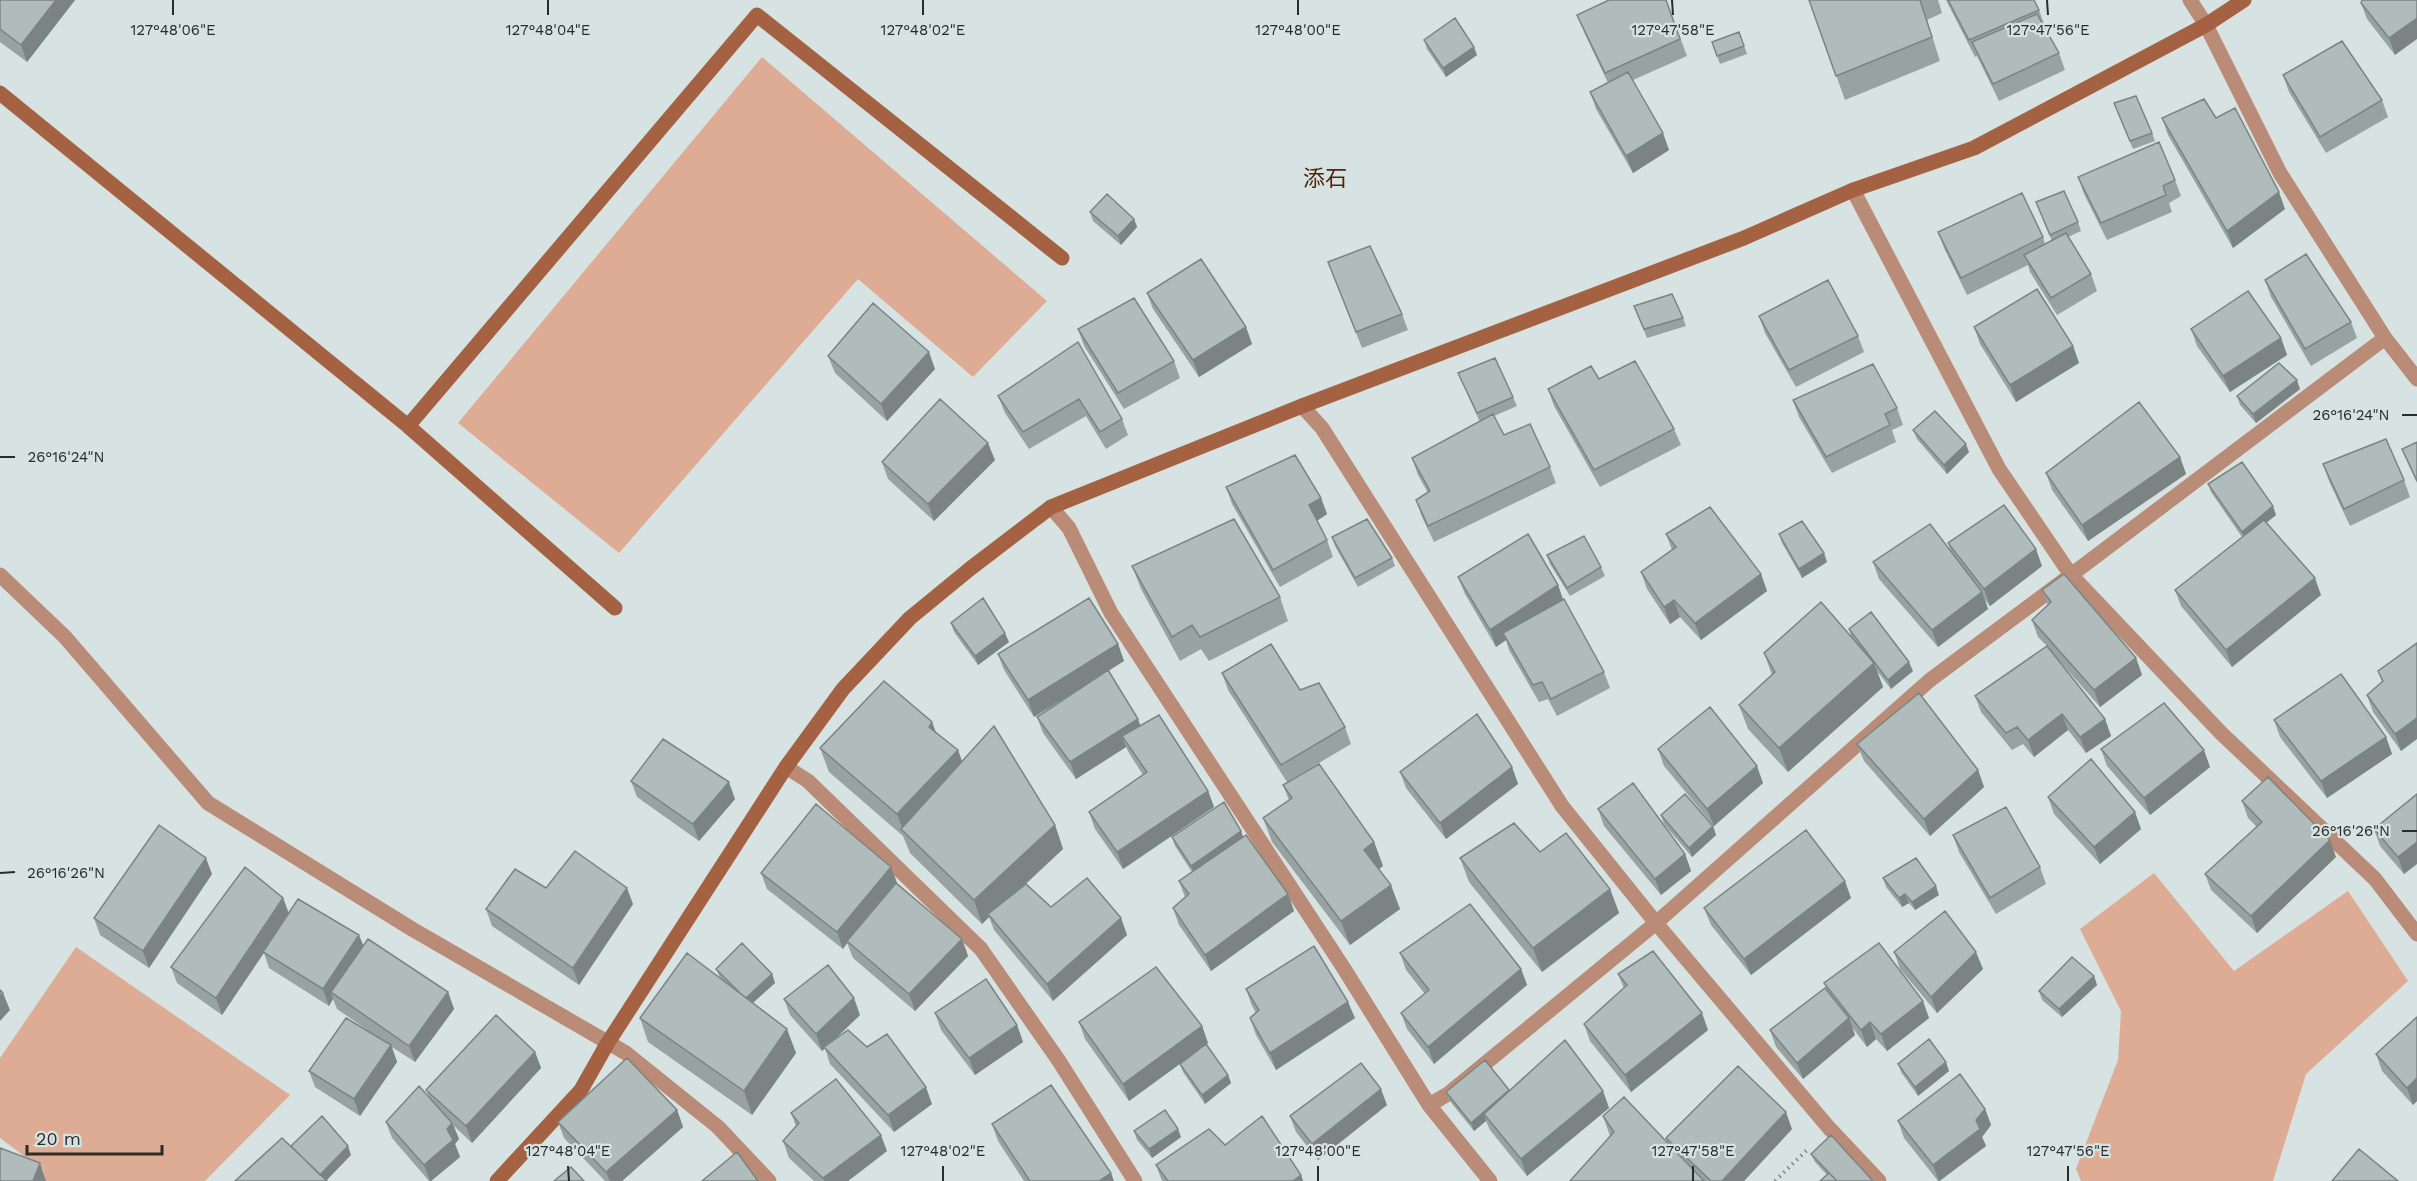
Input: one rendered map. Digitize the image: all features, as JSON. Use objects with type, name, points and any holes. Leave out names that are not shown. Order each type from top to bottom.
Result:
[{"type":"street","points":[[2190,0],[2206,25],[2280,173],[2385,338],[2417,379]]},
{"type":"street","points":[[497,1181],[581,1090],[607,1044],[786,767],[843,689],[910,618],[1051,507],[1302,406],[1744,238],[1853,190],[1974,148],[2206,25],[2244,0]]},
{"type":"street","points":[[408,426],[757,15],[1062,258]]},
{"type":"street","points":[[0,93],[408,426],[615,608]]},
{"type":"street","points":[[1853,190],[2000,469],[2072,575],[2221,733],[2375,879],[2417,934]]},
{"type":"street","points":[[1429,1105],[1448,1094],[1656,923],[1930,680],[2385,338]]},
{"type":"street","points":[[1302,406],[1322,428],[1562,806],[1656,923],[1829,1128],[1879,1181]]},
{"type":"street","points":[[1051,507],[1069,528],[1111,613],[1343,967],[1429,1105],[1490,1181]]},
{"type":"street","points":[[0,575],[65,637],[208,803],[412,928],[607,1044],[626,1053],[718,1127],[769,1181]]},
{"type":"street","points":[[786,767],[808,781],[981,948],[1059,1061],[1135,1181]]},
{"type":"path","points":[[1775,1181],[1829,1128]]},
{"type":"shaded area","points":[[762,57],[1047,301],[973,377],[858,279],[619,553],[458,423]]},
{"type":"shaded area","points":[[2154,873],[2234,971],[2348,891],[2408,981],[2306,1074],[2273,1181],[2081,1181],[2076,1169],[2118,1060],[2121,1011],[2080,929]]},
{"type":"shaded area","points":[[76,947],[290,1095],[205,1181],[45,1181],[43,1170],[0,1138],[0,1058]]},
{"type":"building","points":[[1,0],[56,0],[21,45],[0,29]]},
{"type":"building","points":[[1609,0],[1666,0],[1680,39],[1605,73],[1577,15]]},
{"type":"building","points":[[1809,0],[1920,0],[1932,37],[1836,76]]},
{"type":"building","points":[[1948,0],[2034,0],[2039,10],[1969,40]]},
{"type":"building","points":[[2362,0],[2417,0],[2417,18],[2389,38],[2361,3]]},
{"type":"building","points":[[2037,14],[2059,53],[1993,84],[1972,42]]},
{"type":"building","points":[[1455,18],[1474,47],[1443,68],[1424,40]]},
{"type":"building","points":[[1739,32],[1744,46],[1717,56],[1712,42]]},
{"type":"building","points":[[2342,41],[2382,100],[2320,137],[2283,75]]},
{"type":"building","points":[[1628,72],[1663,133],[1626,156],[1590,92]]},
{"type":"building","points":[[2136,96],[2152,133],[2130,141],[2114,103]]},
{"type":"building","points":[[2204,99],[2216,118],[2235,108],[2279,192],[2227,231],[2162,118]]},
{"type":"building","points":[[2159,142],[2175,180],[2163,186],[2166,195],[2101,223],[2078,177]]},
{"type":"building","points":[[2064,191],[2078,222],[2050,235],[2036,202]]},
{"type":"building","points":[[2022,193],[2043,237],[1961,278],[1938,232]]},
{"type":"building","points":[[1107,194],[1134,219],[1118,236],[1090,212]]},
{"type":"building","points":[[2066,233],[2091,274],[2051,298],[2024,255]]},
{"type":"building","points":[[1370,246],[1402,314],[1356,332],[1328,262]]},
{"type":"building","points":[[2306,254],[2351,322],[2305,349],[2265,280]]},
{"type":"building","points":[[1201,259],[1246,327],[1193,360],[1147,293]]},
{"type":"building","points":[[1828,280],[1858,336],[1789,370],[1759,316]]},
{"type":"building","points":[[2037,289],[2073,346],[2010,385],[1974,327]]},
{"type":"building","points":[[2248,291],[2281,338],[2223,376],[2191,329]]},
{"type":"building","points":[[1672,294],[1683,318],[1644,329],[1634,306]]},
{"type":"building","points":[[1134,298],[1174,361],[1118,393],[1078,329]]},
{"type":"building","points":[[873,303],[929,352],[881,404],[828,356]]},
{"type":"building","points":[[1078,342],[1122,419],[1100,432],[1079,399],[1023,432],[998,396]]},
{"type":"building","points":[[1495,358],[1513,397],[1477,413],[1458,373]]},
{"type":"building","points":[[1635,361],[1674,429],[1594,470],[1548,389],[1591,366],[1599,379]]},
{"type":"building","points":[[2279,363],[2297,380],[2253,414],[2237,396]]},
{"type":"building","points":[[1873,364],[1897,408],[1885,414],[1890,425],[1826,457],[1793,400]]},
{"type":"building","points":[[940,399],[988,443],[928,504],[882,462]]},
{"type":"building","points":[[2139,402],[2180,457],[2082,525],[2046,473]]},
{"type":"building","points":[[1935,411],[1966,444],[1944,465],[1913,430]]},
{"type":"building","points":[[1493,414],[1504,435],[1530,424],[1550,467],[1428,526],[1416,500],[1430,491],[1412,458]]},
{"type":"building","points":[[2386,439],[2404,480],[2344,509],[2323,464]]},
{"type":"building","points":[[2417,442],[2417,481],[2402,449]]},
{"type":"building","points":[[1295,455],[1321,498],[1309,505],[1327,540],[1273,570],[1226,487]]},
{"type":"building","points":[[2242,462],[2273,506],[2242,532],[2208,484]]},
{"type":"building","points":[[2004,505],[2036,549],[1984,589],[1948,543]]},
{"type":"building","points":[[1710,507],[1761,574],[1695,623],[1674,600],[1664,607],[1641,572],[1676,547],[1666,534]]},
{"type":"building","points":[[1234,519],[1280,597],[1200,637],[1192,625],[1172,637],[1132,566]]},
{"type":"building","points":[[1367,519],[1392,558],[1355,578],[1332,537]]},
{"type":"building","points":[[2264,520],[2315,578],[2226,650],[2175,590]]},
{"type":"building","points":[[1802,521],[1824,553],[1799,569],[1779,534]]},
{"type":"building","points":[[1930,524],[1982,592],[1932,630],[1873,562]]},
{"type":"building","points":[[1528,534],[1558,585],[1490,630],[1458,577]]},
{"type":"building","points":[[1584,536],[1601,567],[1567,588],[1547,555]]},
{"type":"building","points":[[2064,574],[2136,658],[2094,690],[2032,620],[2051,602],[2042,590]]},
{"type":"building","points":[[983,598],[1005,633],[975,656],[951,623]]},
{"type":"building","points":[[1089,598],[1118,644],[1028,700],[998,654]]},
{"type":"building","points":[[1564,599],[1604,672],[1551,699],[1542,682],[1533,685],[1503,633]]},
{"type":"building","points":[[1821,602],[1874,663],[1779,748],[1739,705],[1775,672],[1764,653]]},
{"type":"building","points":[[1871,612],[1909,662],[1888,680],[1849,629]]},
{"type":"building","points":[[2417,643],[2417,718],[2395,734],[2367,695],[2383,681],[2378,671]]},
{"type":"building","points":[[1271,644],[1300,690],[1319,683],[1345,727],[1281,765],[1222,673]]},
{"type":"building","points":[[2047,646],[2105,719],[2080,737],[2062,714],[2028,740],[2017,727],[2006,733],[1975,696]]},
{"type":"building","points":[[1108,670],[1138,719],[1070,762],[1037,717]]},
{"type":"building","points":[[2341,674],[2386,737],[2321,781],[2274,720]]},
{"type":"building","points":[[884,681],[932,722],[929,727],[958,750],[897,814],[820,748]]},
{"type":"building","points":[[1919,693],[1978,770],[1924,819],[1857,744]]},
{"type":"building","points":[[2164,703],[2204,750],[2144,798],[2101,749]]},
{"type":"building","points":[[1710,707],[1757,766],[1707,809],[1658,749]]},
{"type":"building","points":[[1477,714],[1512,767],[1440,823],[1400,772]]},
{"type":"building","points":[[1159,715],[1208,791],[1117,852],[1089,812],[1147,772],[1122,736]]},
{"type":"building","points":[[994,726],[1055,825],[974,900],[901,829]]},
{"type":"building","points":[[663,739],[729,782],[693,824],[631,781]]},
{"type":"building","points":[[2091,759],[2135,812],[2094,847],[2048,797]]},
{"type":"building","points":[[1319,764],[1374,842],[1364,850],[1391,885],[1341,921],[1263,818],[1292,798],[1283,785]]},
{"type":"building","points":[[2268,777],[2330,840],[2251,916],[2205,874],[2262,822],[2242,801]]},
{"type":"building","points":[[1633,783],[1685,854],[1655,879],[1598,809]]},
{"type":"building","points":[[1685,794],[1713,826],[1689,848],[1661,815]]},
{"type":"building","points":[[2417,794],[2417,842],[2398,857],[2374,829]]},
{"type":"building","points":[[1224,802],[1241,831],[1191,866],[1172,837]]},
{"type":"building","points":[[816,804],[891,867],[837,932],[761,873]]},
{"type":"building","points":[[2006,807],[2040,867],[1990,898],[1953,835]]},
{"type":"building","points":[[1514,823],[1540,852],[1566,833],[1610,889],[1533,948],[1460,858]]},
{"type":"building","points":[[159,825],[206,858],[143,951],[94,918]]},
{"type":"building","points":[[1806,830],[1845,881],[1744,959],[1704,908]]},
{"type":"building","points":[[1246,835],[1288,894],[1205,955],[1173,908],[1189,894],[1179,881]]},
{"type":"building","points":[[575,851],[627,888],[573,968],[486,909],[515,869],[546,888]]},
{"type":"building","points":[[1916,858],[1936,886],[1912,902],[1905,894],[1899,898],[1883,878]]},
{"type":"building","points":[[245,867],[283,898],[216,998],[171,967]]},
{"type":"building","points":[[1087,878],[1121,918],[1047,984],[988,914],[1026,884],[1051,907]]},
{"type":"building","points":[[896,883],[962,939],[909,994],[847,941]]},
{"type":"building","points":[[298,899],[359,935],[323,989],[263,952]]},
{"type":"building","points":[[1470,904],[1521,969],[1428,1047],[1401,1013],[1429,990],[1400,953]]},
{"type":"building","points":[[1945,911],[1976,952],[1931,997],[1894,952]]},
{"type":"building","points":[[368,939],[448,992],[409,1046],[331,992]]},
{"type":"building","points":[[742,943],[772,974],[746,998],[716,969]]},
{"type":"building","points":[[1879,943],[1923,1001],[1881,1034],[1870,1022],[1861,1030],[1824,983]]},
{"type":"building","points":[[1314,946],[1348,1002],[1270,1053],[1250,1018],[1259,1010],[1246,989]]},
{"type":"building","points":[[1653,951],[1702,1013],[1625,1075],[1584,1024],[1627,985],[1618,974]]},
{"type":"building","points":[[687,953],[787,1029],[744,1091],[640,1018]]},
{"type":"building","points":[[2072,957],[2094,976],[2059,1009],[2039,991]]},
{"type":"building","points":[[828,965],[854,998],[816,1034],[784,999]]},
{"type":"building","points":[[1156,967],[1202,1026],[1123,1084],[1079,1022]]},
{"type":"building","points":[[986,979],[1017,1025],[969,1058],[935,1013]]},
{"type":"building","points":[[1825,988],[1849,1018],[1797,1063],[1770,1030]]},
{"type":"building","points":[[496,1015],[535,1052],[466,1126],[426,1090]]},
{"type":"building","points":[[2417,1017],[2417,1078],[2407,1088],[2376,1054]]},
{"type":"building","points":[[346,1018],[391,1045],[354,1099],[309,1071]]},
{"type":"building","points":[[848,1030],[867,1047],[887,1034],[926,1087],[888,1115],[824,1047]]},
{"type":"building","points":[[1929,1039],[1946,1062],[1915,1087],[1898,1064]]},
{"type":"building","points":[[1565,1040],[1603,1091],[1521,1159],[1484,1114]]},
{"type":"building","points":[[1206,1044],[1228,1075],[1202,1095],[1180,1064]]},
{"type":"building","points":[[627,1058],[677,1110],[606,1172],[558,1122]]},
{"type":"building","points":[[1485,1060],[1509,1090],[1471,1123],[1446,1092]]},
{"type":"building","points":[[1361,1063],[1381,1089],[1312,1144],[1290,1116]]},
{"type":"building","points":[[1738,1066],[1786,1112],[1722,1181],[1711,1181],[1666,1138]]},
{"type":"building","points":[[1960,1074],[1985,1109],[1976,1120],[1980,1129],[1933,1165],[1898,1121]]},
{"type":"building","points":[[836,1079],[881,1135],[823,1178],[783,1141],[799,1123],[791,1113]]},
{"type":"building","points":[[1051,1085],[1111,1173],[1099,1181],[1030,1181],[992,1124]]},
{"type":"building","points":[[419,1086],[452,1123],[447,1129],[453,1140],[424,1165],[386,1122]]},
{"type":"building","points":[[1624,1097],[1704,1181],[1570,1181],[1614,1132],[1603,1116]]},
{"type":"building","points":[[1165,1110],[1178,1129],[1149,1149],[1134,1131]]},
{"type":"building","points":[[322,1116],[348,1146],[320,1175],[291,1146]]},
{"type":"building","points":[[1262,1116],[1301,1175],[1293,1181],[1168,1181],[1156,1165],[1209,1129],[1225,1145]]},
{"type":"building","points":[[1831,1135],[1873,1181],[1837,1181],[1811,1154]]},
{"type":"building","points":[[282,1138],[327,1181],[235,1181]]},
{"type":"building","points":[[0,1148],[40,1163],[33,1181],[0,1181]]},
{"type":"building","points":[[2359,1149],[2398,1181],[2332,1181]]},
{"type":"building","points":[[737,1152],[758,1181],[702,1181]]},
{"type":"building","points":[[571,1167],[584,1181],[554,1181]]},
{"type":"building","points":[[1829,1173],[1837,1181],[1820,1181]]},
{"type":"district","name":"添石","points":[[1325,178]]}]
